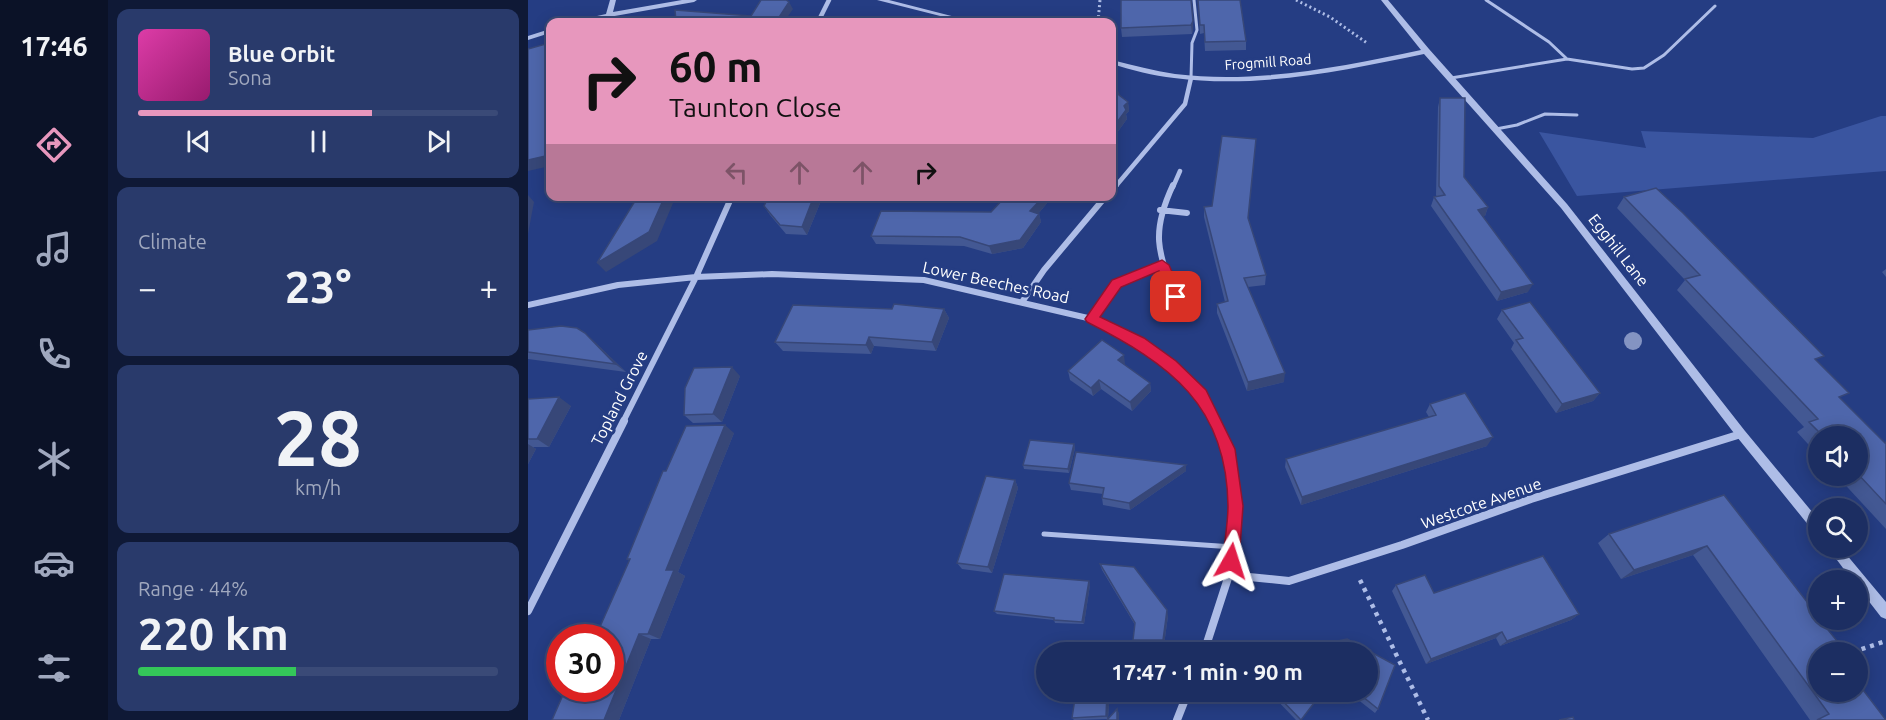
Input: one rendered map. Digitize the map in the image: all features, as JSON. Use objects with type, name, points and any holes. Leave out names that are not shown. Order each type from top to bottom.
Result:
[{"type":"street","points":[[609,15],[613,0]]},
{"type":"street","points":[[597,18],[694,0]]},
{"type":"street","points":[[820,18],[829,0]]},
{"type":"street","points":[[880,0],[954,18]]},
{"type":"street","name":"Egghill Lane","points":[[1384,0],[1426,51],[1564,206],[1808,516]]},
{"type":"street","points":[[528,38],[546,33]]},
{"type":"street","name":"Frogmill Road","points":[[1116,63],[1144,71],[1191,78],[1292,76],[1362,65],[1426,51]]},
{"type":"street","points":[[1116,185],[1185,104],[1191,78]]},
{"type":"street","points":[[1176,297],[1162,265],[1156,235],[1160,210],[1180,171]]},
{"type":"street","name":"Topland Grove","points":[[528,611],[696,277],[730,201]]},
{"type":"street","points":[[1022,302],[1044,270],[1102,201]]},
{"type":"street","points":[[1160,210],[1187,213]]},
{"type":"street","points":[[1092,319],[1117,283],[1162,265]]},
{"type":"street","name":"Lower Beeches Road","points":[[528,305],[618,285],[696,277],[772,274],[924,280],[1092,319],[1139,342],[1171,365],[1201,394],[1228,449],[1236,506],[1233,547],[1229,575],[1207,642]]},
{"type":"street","name":"Westcote Avenue","points":[[1229,575],[1289,581],[1531,499],[1742,434]]},
{"type":"street","points":[[1842,558],[1886,612]]},
{"type":"street","points":[[1177,720],[1184,702]]},
{"type":"lane","points":[[1191,78],[1192,43],[1197,30],[1194,0]]},
{"type":"lane","points":[[1486,0],[1549,42],[1567,59]]},
{"type":"lane","points":[[1451,78],[1567,59],[1632,69],[1644,68],[1664,55],[1715,6]]},
{"type":"lane","points":[[1496,129],[1517,125],[1545,114],[1577,115]]},
{"type":"lane","points":[[1044,534],[1233,547]]},
{"type":"path","points":[[1098,18],[1100,0]]},
{"type":"path","points":[[1296,0],[1330,17],[1390,58]]},
{"type":"path","points":[[1351,561],[1428,720]]},
{"type":"path","points":[[1868,647],[1886,641]]},
{"type":"shaded area","points":[[1886,116],[1886,171],[1577,196],[1539,132],[1646,148],[1641,131],[1813,138]]},
{"type":"building","points":[[761,0],[789,2],[779,18],[676,18],[675,10],[751,16]]},
{"type":"building","points":[[1121,0],[1191,0],[1193,21],[1191,25],[1121,28]]},
{"type":"building","points":[[1198,0],[1240,0],[1246,41],[1205,42],[1204,25],[1200,25]]},
{"type":"building","points":[[546,44],[546,156],[528,160],[528,49]]},
{"type":"building","points":[[1116,87],[1119,95],[1128,102],[1124,106],[1126,110],[1116,124]]},
{"type":"building","points":[[1440,98],[1465,98],[1464,177],[1488,207],[1478,210],[1533,284],[1501,292],[1434,197],[1445,195],[1439,186]]},
{"type":"building","points":[[1222,136],[1256,139],[1248,218],[1266,275],[1244,278],[1285,373],[1248,382],[1217,304],[1228,301],[1204,207],[1212,206]]},
{"type":"building","points":[[1656,188],[1683,213],[1824,356],[1815,359],[1849,393],[1839,397],[1868,426],[1813,426],[1809,422],[1818,419],[1685,279],[1700,275],[1624,197]]},
{"type":"building","points":[[635,201],[663,201],[649,232],[597,263]]},
{"type":"building","points":[[766,201],[812,201],[802,227],[780,225],[764,206]]},
{"type":"building","points":[[1001,201],[1039,201],[1030,211],[1039,214],[1020,240],[989,246],[960,237],[871,236],[881,211],[991,212]]},
{"type":"building","points":[[1530,302],[1600,393],[1562,404],[1516,340],[1523,338],[1502,310]]},
{"type":"building","points":[[894,304],[944,309],[932,342],[869,337],[866,345],[775,342],[793,305],[892,309]]},
{"type":"building","points":[[561,326],[577,328],[585,333],[615,364],[528,352],[528,330]]},
{"type":"building","points":[[1102,340],[1124,355],[1118,360],[1150,383],[1130,402],[1099,380],[1091,388],[1068,371]]},
{"type":"building","points":[[732,367],[713,414],[684,415],[685,388],[694,368]]},
{"type":"building","points":[[1465,393],[1493,437],[1302,497],[1286,459],[1436,415],[1430,404]]},
{"type":"building","points":[[559,397],[537,439],[528,439],[528,399]]},
{"type":"building","points":[[725,425],[666,570],[674,570],[648,634],[639,634],[624,671],[624,624],[601,624],[630,559],[627,559],[663,471],[666,471],[686,426]]},
{"type":"building","points":[[1868,426],[1886,442],[1886,504],[1868,485]]},
{"type":"building","points":[[1030,440],[1074,444],[1068,469],[1023,465]]},
{"type":"building","points":[[1076,452],[1186,465],[1129,503],[1102,498],[1104,488],[1069,483]]},
{"type":"building","points":[[986,476],[1015,480],[988,567],[957,563]]},
{"type":"building","points":[[1724,495],[1808,603],[1808,630],[1828,630],[1838,642],[1808,642],[1808,685],[1707,546],[1634,570],[1609,534]]},
{"type":"building","points":[[1543,556],[1579,614],[1507,641],[1502,632],[1431,659],[1396,585],[1425,575],[1434,593]]},
{"type":"building","points":[[1100,564],[1134,567],[1167,610],[1163,640],[1133,640],[1135,623]]},
{"type":"building","points":[[1004,574],[1089,581],[1082,622],[994,611]]},
{"type":"building","points":[[1347,639],[1353,642],[1333,642]]},
{"type":"building","points":[[1378,656],[1395,665],[1378,709],[1369,702],[1378,702]]},
{"type":"building","points":[[1868,696],[1886,720],[1817,720],[1829,714],[1820,702],[1868,702]]},
{"type":"building","points":[[560,702],[611,702],[604,720],[552,720]]},
{"type":"building","points":[[1074,702],[1107,702],[1106,716],[1072,718]]},
{"type":"building","points":[[1284,702],[1315,702],[1301,720]]},
{"type":"building","points":[[1117,709],[1117,720],[1107,720]]},
{"type":"route","points":[[1176,297],[1162,265],[1117,283],[1092,319],[1139,342],[1171,365],[1201,394],[1228,449],[1236,506],[1231,561]]}]
